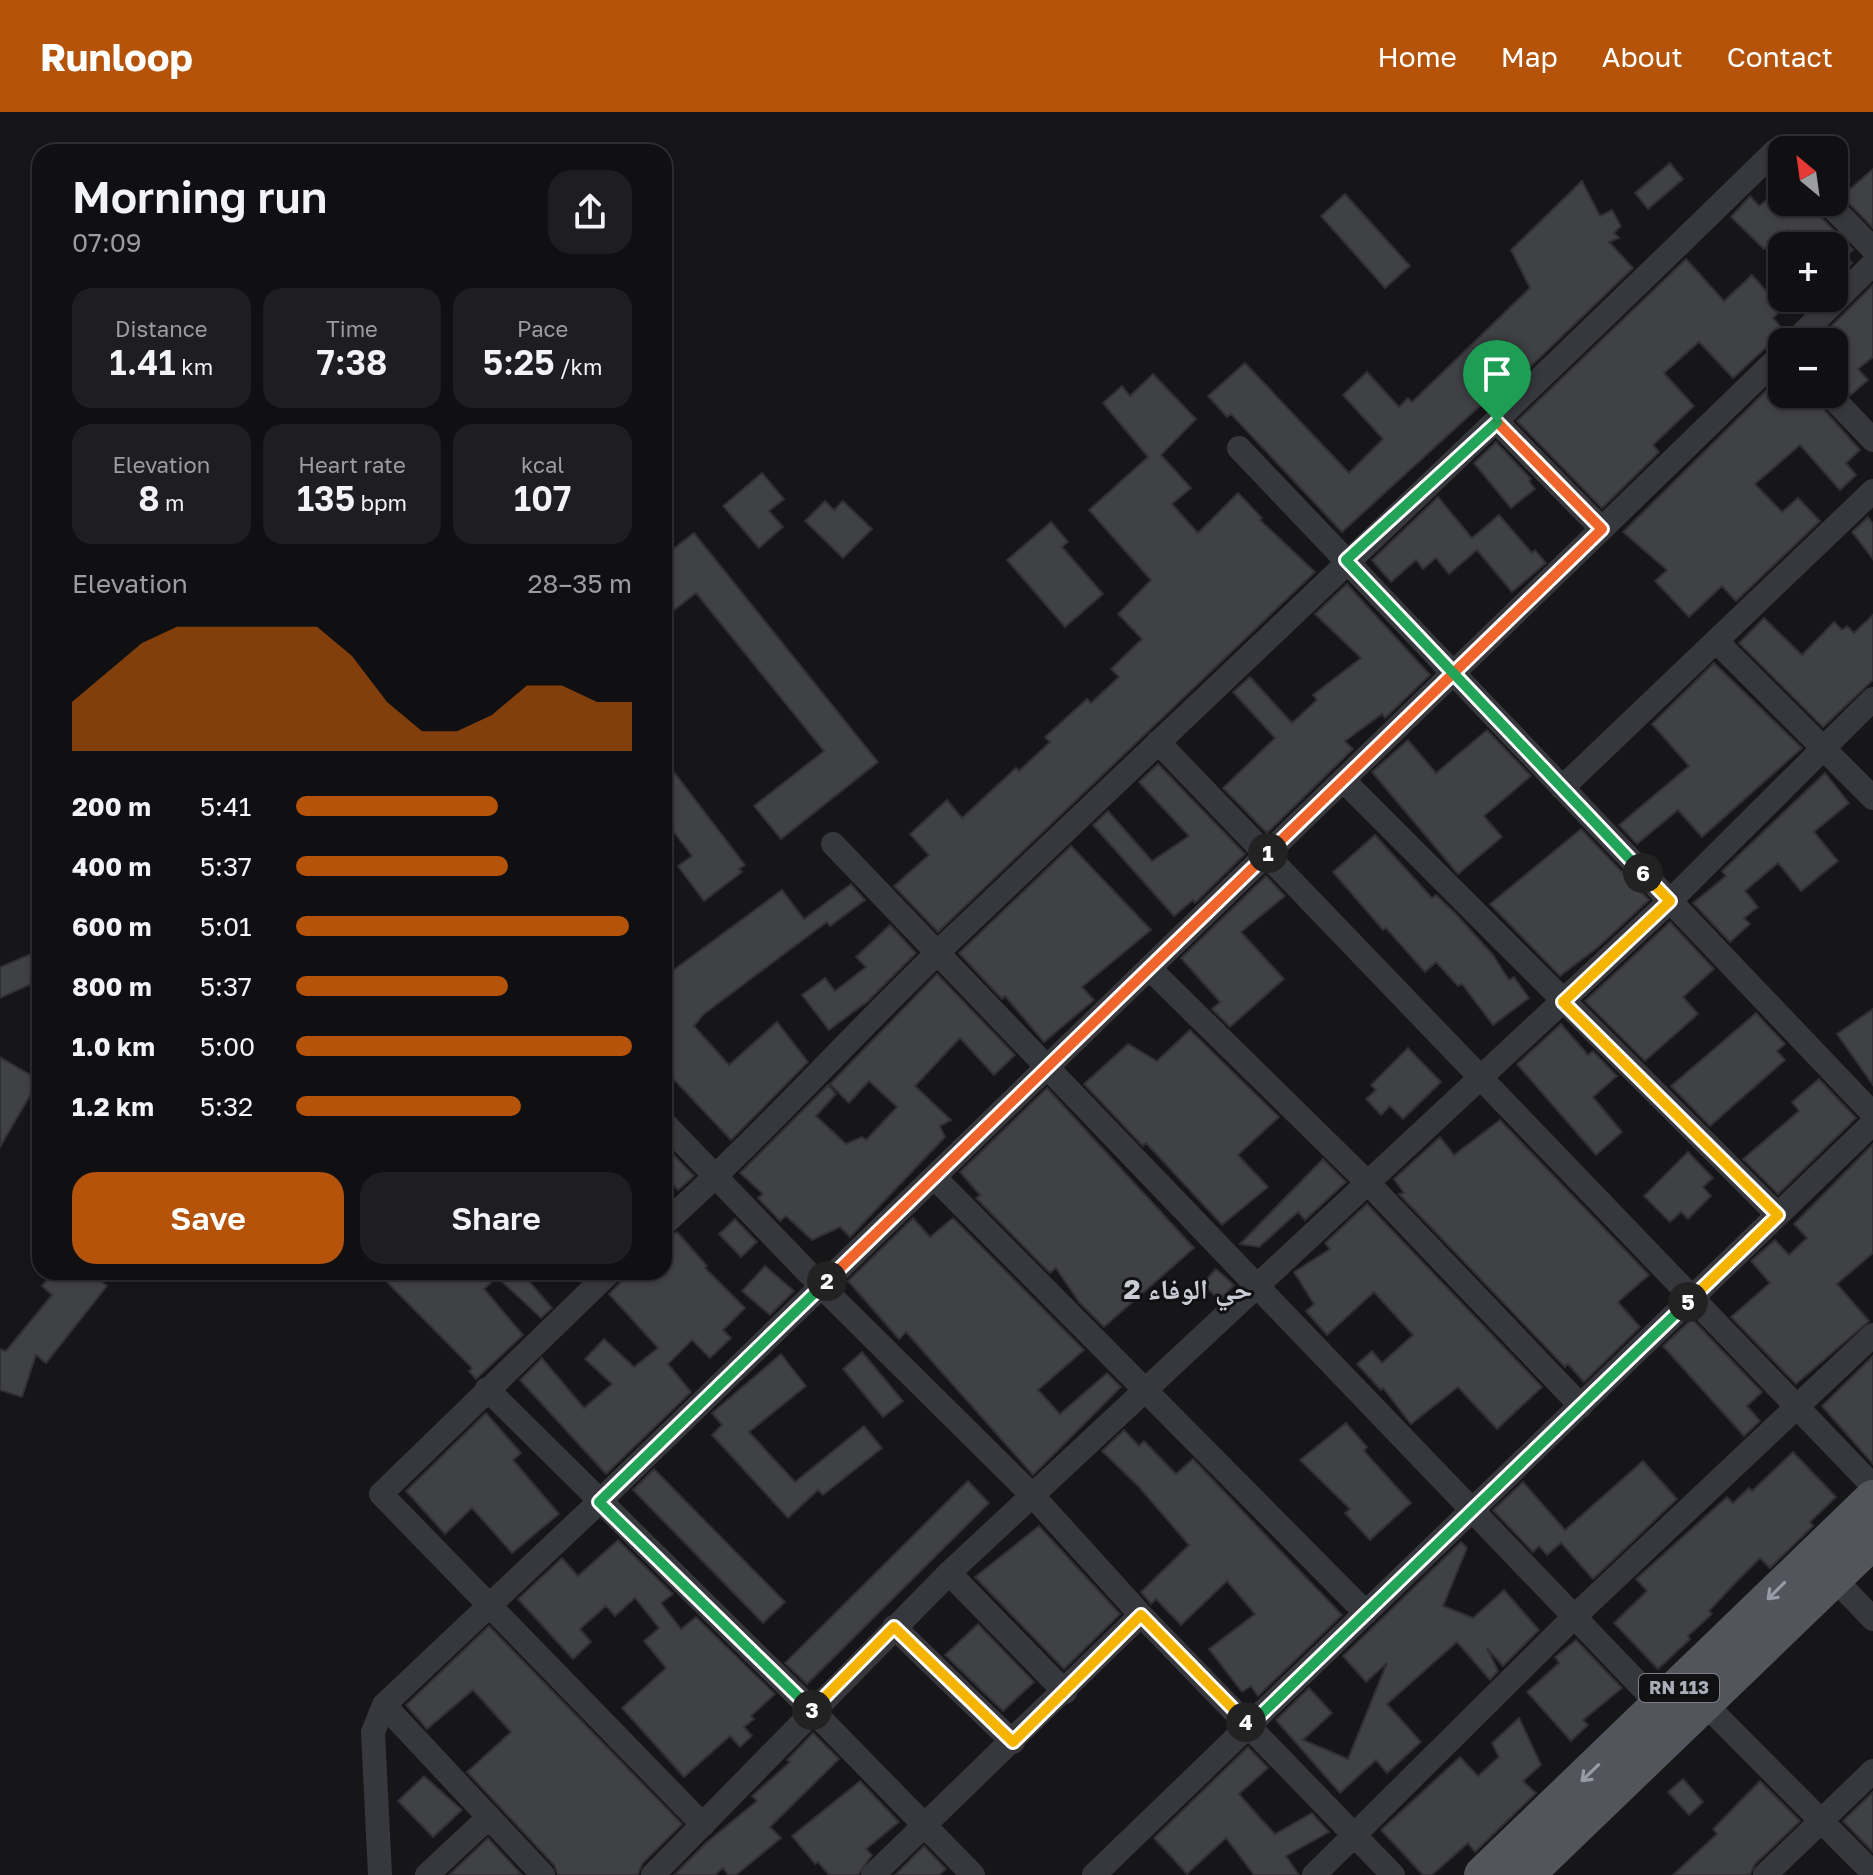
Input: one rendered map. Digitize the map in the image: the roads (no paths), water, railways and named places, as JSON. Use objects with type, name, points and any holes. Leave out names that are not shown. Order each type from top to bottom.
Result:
[{"type":"main road","name":"RN 113","points":[[1525,1875],[1704,1703],[1823,1567],[1873,1499]]},
{"type":"main road","name":"RN 113","points":[[1483,1875],[1660,1706],[1823,1567],[1873,1540]]},
{"type":"street","points":[[672,1217],[715,1178],[937,953],[1346,560],[1497,422],[1768,158]]},
{"type":"street","points":[[1841,216],[1873,249]]},
{"type":"street","points":[[1808,328],[1873,264]]},
{"type":"street","points":[[380,1875],[373,1732],[384,1705],[822,1287],[1768,368]]},
{"type":"street","points":[[1842,408],[1873,440]]},
{"type":"street","points":[[1497,422],[1602,529]]},
{"type":"street","points":[[1239,448],[1873,1114]]},
{"type":"street","points":[[1562,788],[1873,491]]},
{"type":"street","points":[[1716,641],[1873,798]]},
{"type":"street","points":[[653,1875],[949,1573],[1146,1393],[1670,901],[1873,699]]},
{"type":"street","points":[[1158,742],[1873,1486]]},
{"type":"street","points":[[1343,780],[1778,1215]]},
{"type":"street","points":[[833,844],[1660,1706]]},
{"type":"street","points":[[1149,968],[1369,1184],[1581,1406]]},
{"type":"street","points":[[1094,1875],[1873,1123]]},
{"type":"street","points":[[672,1132],[822,1287],[1033,1496],[1141,1615],[1393,1875]]},
{"type":"street","points":[[934,1177],[1366,1613]]},
{"type":"street","points":[[602,1280],[381,1494],[703,1825]]},
{"type":"street","points":[[1314,1875],[1574,1617],[1873,1335]]},
{"type":"street","points":[[487,1389],[813,1711],[973,1875]]},
{"type":"street","points":[[1823,1567],[1873,1619]]},
{"type":"street","points":[[949,1573],[1065,1692]]},
{"type":"street","points":[[873,1875],[1141,1615]]},
{"type":"street","points":[[894,1627],[1013,1742]]},
{"type":"street","points":[[1704,1703],[1873,1873]]},
{"type":"street","points":[[384,1705],[543,1875]]},
{"type":"street","points":[[1765,1875],[1873,1771]]},
{"type":"street","points":[[427,1875],[489,1817]]},
{"type":"district","name":"حي الوفاء 2","points":[[1188,1289]]}]
